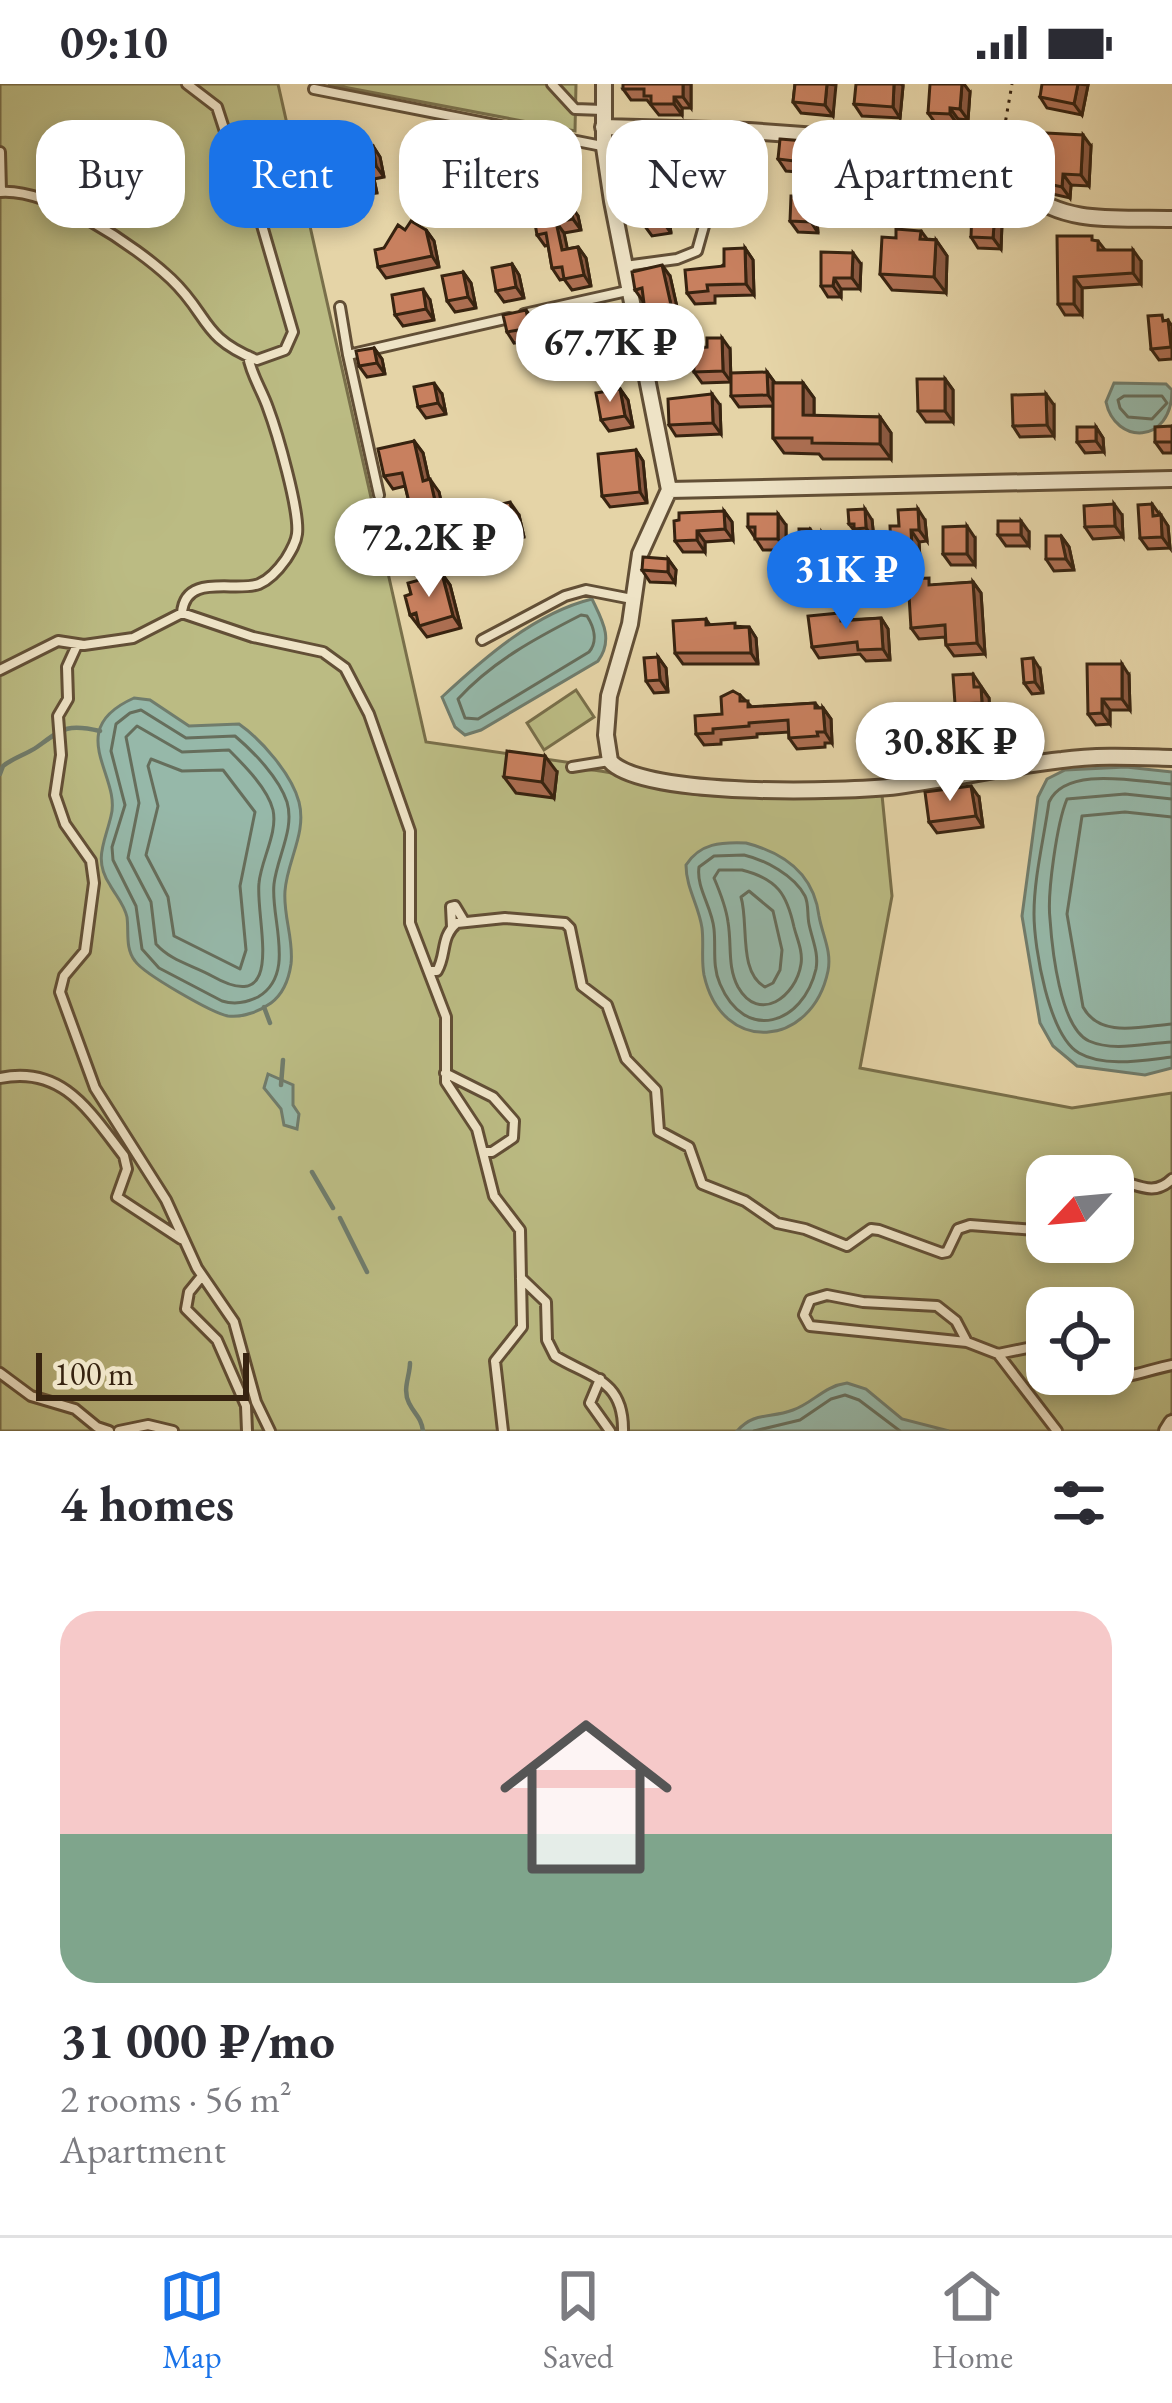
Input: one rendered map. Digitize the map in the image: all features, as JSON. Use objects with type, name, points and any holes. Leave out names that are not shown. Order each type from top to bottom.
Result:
[{"type":"street","points":[[604,84],[604,146],[623,266],[670,490],[640,554],[630,624],[609,696],[610,761],[632,776],[659,783],[736,788],[891,787],[1064,759],[1172,758]]},
{"type":"street","points":[[1055,207],[1067,214],[1172,219]]},
{"type":"street","points":[[670,490],[1172,479]]},
{"type":"street","points":[[1167,1431],[1172,1423]]},
{"type":"lane","points":[[0,152],[1,191],[14,191],[90,220],[134,248],[187,296],[211,333],[228,348],[257,360],[285,350],[292,332],[259,215],[254,178],[231,150],[217,107],[187,84]]},
{"type":"lane","points":[[552,84],[575,109],[604,110]]},
{"type":"lane","points":[[314,89],[604,146]]},
{"type":"lane","points":[[623,266],[677,259],[697,251],[703,228]]},
{"type":"lane","points":[[348,355],[627,290]]},
{"type":"lane","points":[[340,307],[379,495]]},
{"type":"lane","points":[[182,613],[183,604],[195,591],[220,585],[252,586],[266,580],[296,540],[297,520],[283,462],[248,356]]},
{"type":"lane","points":[[482,640],[586,590],[632,599]]},
{"type":"lane","points":[[0,670],[58,641],[77,645],[133,638],[182,613],[254,637],[323,652],[345,668],[369,714],[410,831],[410,923],[448,1027],[445,1073],[450,1093],[477,1129],[494,1196],[520,1229],[522,1327],[495,1361],[503,1431]]},
{"type":"lane","points":[[77,645],[67,668],[68,699],[58,716],[56,805],[91,861],[94,883],[85,951],[64,976],[60,992],[88,1073],[166,1200],[202,1276],[235,1322],[252,1390],[270,1431]]},
{"type":"lane","points":[[572,767],[610,761]]},
{"type":"lane","points":[[430,970],[442,964],[445,939],[452,927],[451,907],[455,906],[464,921]]},
{"type":"lane","points":[[452,927],[464,921],[556,920],[570,928],[582,986],[611,1012],[626,1059],[660,1098],[659,1131],[689,1148],[702,1184],[746,1201],[777,1223],[847,1246],[871,1229],[942,1253],[952,1246],[958,1229],[970,1225],[1026,1230]]},
{"type":"lane","points":[[445,1073],[493,1097],[514,1121],[513,1138],[484,1152]]},
{"type":"lane","points":[[0,1078],[34,1076],[64,1087],[127,1163],[117,1197],[182,1239]]},
{"type":"lane","points":[[1134,1185],[1163,1188],[1172,1179]]},
{"type":"lane","points":[[202,1276],[189,1292],[186,1310],[217,1340],[246,1406],[247,1431]]},
{"type":"lane","points":[[521,1278],[546,1302],[547,1340],[555,1356],[600,1379],[620,1405],[623,1431]]},
{"type":"lane","points":[[967,1342],[956,1321],[937,1306],[827,1295],[811,1300],[803,1316],[809,1326],[819,1329],[847,1327],[967,1342],[998,1354],[1057,1431]]},
{"type":"lane","points":[[998,1354],[1026,1348]]},
{"type":"lane","points":[[1134,1373],[1172,1365]]},
{"type":"lane","points":[[0,1373],[31,1396],[75,1409],[97,1427],[114,1431],[148,1425],[173,1431]]},
{"type":"lane","points":[[600,1379],[590,1403],[610,1431]]},
{"type":"path","points":[[1006,120],[1012,84]]},
{"type":"green space","points":[[0,84],[278,84],[286,120],[209,120],[209,228],[310,228],[426,742],[573,763],[573,770],[605,772],[702,795],[882,795],[892,896],[860,1068],[1072,1108],[1172,1093],[1172,1412],[1164,1431],[0,1431]]},
{"type":"green space","points":[[328,84],[576,84],[575,120],[517,120]]},
{"type":"green space","points":[[576,690],[594,717],[544,750],[527,723]]},
{"type":"water","points":[[1114,383],[1166,384],[1172,390],[1163,421],[1142,433],[1120,426],[1106,402]]},
{"type":"water","points":[[592,599],[606,637],[598,661],[481,730],[465,735],[455,727],[442,697],[531,626]]},
{"type":"water","points":[[134,698],[150,700],[189,726],[239,724],[275,759],[299,802],[299,836],[285,891],[290,969],[279,995],[256,1011],[228,1016],[208,1008],[151,975],[130,951],[126,912],[102,867],[112,801],[98,739],[113,711]]},
{"type":"water","points":[[1126,767],[1172,772],[1172,1068],[1145,1075],[1077,1066],[1053,1046],[1040,1023],[1022,916],[1038,797],[1047,779],[1065,770]]},
{"type":"water","points":[[746,843],[785,860],[804,878],[816,902],[829,957],[819,997],[804,1016],[767,1032],[747,1030],[729,1019],[714,1001],[704,975],[702,928],[686,865],[705,848]]},
{"type":"water","points":[[268,1074],[293,1085],[297,1129],[284,1125],[281,1109],[264,1088]]},
{"type":"water","points":[[847,1383],[866,1389],[902,1419],[949,1431],[737,1431],[750,1421],[793,1410]]},
{"type":"building","points":[[623,84],[683,84],[683,97],[674,97],[674,104],[651,104],[644,89],[623,89]]},
{"type":"building","points":[[795,84],[827,84],[825,105],[793,102]]},
{"type":"building","points":[[856,84],[894,84],[893,107],[854,104]]},
{"type":"building","points":[[930,84],[962,84],[960,109],[950,108],[950,114],[928,113]]},
{"type":"building","points":[[1042,84],[1078,84],[1074,104],[1040,97]]},
{"type":"building","points":[[1055,133],[1083,135],[1081,175],[1063,174],[1062,187],[1055,185]]},
{"type":"building","points":[[780,139],[792,140],[792,161],[778,159]]},
{"type":"building","points":[[398,225],[405,230],[426,230],[432,256],[378,267],[375,250],[384,248]]},
{"type":"building","points":[[536,228],[557,228],[562,250],[578,247],[584,275],[564,279],[562,267],[552,268],[546,233],[537,235]]},
{"type":"building","points":[[971,228],[994,228],[993,238],[971,237]]},
{"type":"building","points":[[896,229],[921,231],[920,239],[936,240],[934,277],[880,274],[882,237],[896,238]]},
{"type":"building","points":[[1057,236],[1092,236],[1098,250],[1133,250],[1133,273],[1074,277],[1074,304],[1058,304]]},
{"type":"building","points":[[745,248],[746,284],[707,285],[708,291],[687,293],[685,270],[724,266],[724,249]]},
{"type":"building","points":[[821,252],[853,253],[852,278],[834,278],[833,286],[821,286]]},
{"type":"building","points":[[512,264],[516,287],[496,291],[492,268]]},
{"type":"building","points":[[662,265],[675,323],[647,327],[642,288],[635,290],[632,272]]},
{"type":"building","points":[[463,272],[468,297],[447,301],[442,276]]},
{"type":"building","points":[[423,289],[426,309],[395,315],[392,295]]},
{"type":"building","points":[[526,310],[530,328],[507,332],[503,315]]},
{"type":"building","points":[[1162,315],[1163,321],[1168,320],[1171,347],[1151,349],[1148,316]]},
{"type":"building","points":[[707,338],[722,338],[723,371],[694,372],[693,348],[707,347]]},
{"type":"building","points":[[374,348],[377,363],[359,366],[356,351]]},
{"type":"building","points":[[767,372],[768,395],[731,396],[731,373]]},
{"type":"building","points":[[917,379],[945,379],[945,411],[918,411]]},
{"type":"building","points":[[434,383],[438,403],[418,407],[414,387]]},
{"type":"building","points":[[773,383],[803,383],[803,415],[880,417],[880,444],[773,438]]},
{"type":"building","points":[[620,389],[625,416],[601,420],[596,393]]},
{"type":"building","points":[[712,394],[713,423],[669,425],[668,399]]},
{"type":"building","points":[[1046,394],[1047,425],[1013,426],[1012,395]]},
{"type":"building","points":[[1172,426],[1172,442],[1155,442],[1155,427]]},
{"type":"building","points":[[1077,427],[1096,427],[1096,441],[1077,442]]},
{"type":"building","points":[[414,441],[423,481],[430,479],[439,519],[510,502],[515,524],[474,534],[475,540],[452,546],[448,528],[417,535],[402,473],[384,476],[378,449]]},
{"type":"building","points":[[636,450],[640,492],[602,496],[598,454]]},
{"type":"building","points":[[1114,504],[1115,526],[1085,527],[1084,506]]},
{"type":"building","points":[[1152,504],[1153,516],[1161,515],[1162,537],[1140,538],[1138,505]]},
{"type":"building","points":[[865,509],[866,528],[854,529],[848,510]]},
{"type":"building","points":[[918,509],[919,530],[911,530],[912,548],[891,549],[890,526],[899,526],[898,510]]},
{"type":"building","points":[[724,511],[725,529],[697,531],[697,540],[675,541],[674,521],[679,520],[679,513]]},
{"type":"building","points":[[748,514],[778,514],[778,539],[755,539]]},
{"type":"building","points":[[998,521],[1021,521],[1021,535],[998,535]]},
{"type":"building","points":[[967,526],[967,554],[943,554],[943,527]]},
{"type":"building","points":[[799,529],[822,533],[823,561],[807,562],[807,551],[800,551]]},
{"type":"building","points":[[1046,536],[1061,536],[1066,559],[1046,559]]},
{"type":"building","points":[[643,557],[668,559],[668,572],[642,570]]},
{"type":"building","points":[[442,574],[453,616],[419,626],[405,596],[411,594],[408,583]]},
{"type":"building","points":[[929,578],[929,585],[973,582],[977,643],[946,645],[945,625],[911,628],[908,579]]},
{"type":"building","points":[[840,613],[841,621],[881,618],[883,649],[858,650],[857,642],[812,647],[808,616]]},
{"type":"building","points":[[706,619],[706,625],[749,627],[751,653],[675,653],[673,621]]},
{"type":"building","points":[[658,657],[660,680],[646,681],[644,658]]},
{"type":"building","points":[[1033,658],[1035,682],[1024,683],[1022,659]]},
{"type":"building","points":[[1087,664],[1122,664],[1122,699],[1102,699],[1102,713],[1088,714]]},
{"type":"building","points":[[973,674],[974,687],[981,687],[982,703],[955,704],[953,675]]},
{"type":"building","points":[[733,691],[740,701],[748,701],[748,707],[815,703],[815,708],[823,708],[825,732],[789,738],[788,720],[696,734],[695,716],[722,714],[721,697]]},
{"type":"building","points":[[507,751],[545,756],[542,782],[504,777]]},
{"type":"building","points":[[971,786],[976,816],[929,822],[925,792]]},
{"type":"waterway","points":[[0,774],[7,763],[59,732],[72,728],[100,731]]},
{"type":"waterway","points":[[264,1007],[270,1023]]},
{"type":"waterway","points":[[281,1085],[283,1060]]},
{"type":"waterway","points":[[312,1172],[333,1208]]},
{"type":"waterway","points":[[340,1218],[367,1272]]},
{"type":"waterway","points":[[410,1363],[407,1398],[423,1431]]}]
